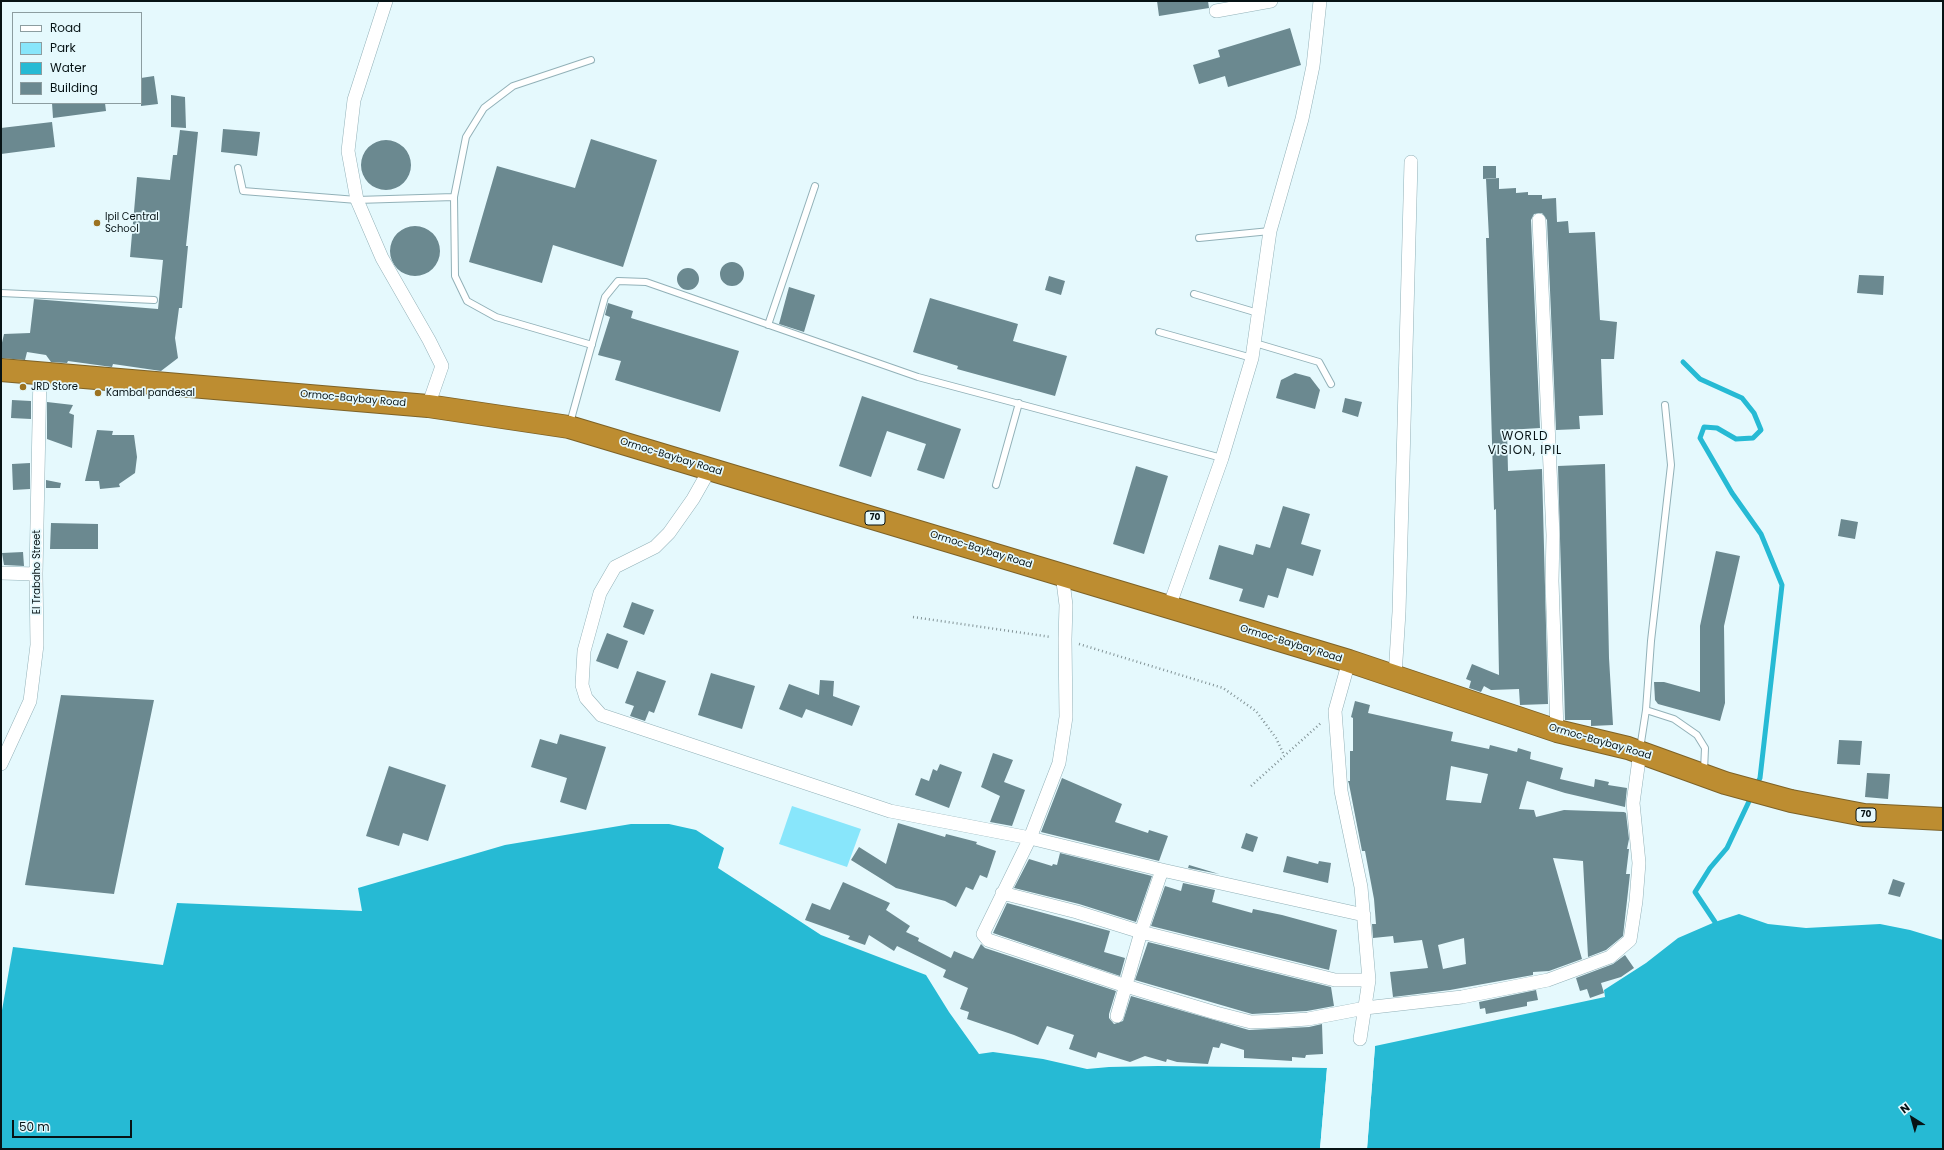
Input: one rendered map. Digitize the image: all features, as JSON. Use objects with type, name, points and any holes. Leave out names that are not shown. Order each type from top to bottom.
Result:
[{"type":"highway","name":"Ormoc-Baybay Road","points":[[1,370],[40,372],[428,406],[569,427],[1349,661],[1557,731],[1640,752],[1703,777],[1791,800],[1864,815],[1943,819]]},
{"type":"street","points":[[386,1],[354,100],[348,151],[357,200],[382,258],[429,340],[442,366],[428,406]]},
{"type":"street","points":[[1216,11],[1271,1]]},
{"type":"street","points":[[1169,607],[1222,458],[1252,358],[1270,232],[1302,119],[1313,66],[1320,1]]},
{"type":"street","points":[[1394,676],[1399,612],[1411,162]]},
{"type":"street","points":[[1539,220],[1552,513],[1557,731]]},
{"type":"street","name":"El Trabaho Street","points":[[1,764],[30,701],[37,645],[36,574],[40,372]]},
{"type":"street","points":[[710,469],[693,499],[669,533],[654,547],[615,567],[600,593],[584,652],[582,685],[586,698],[601,715],[890,811],[1030,838],[1162,870],[1364,915]]},
{"type":"street","points":[[1,573],[36,574]]},
{"type":"street","points":[[1062,574],[1066,605],[1064,639],[1066,717],[1059,763],[1030,838],[983,934],[988,940],[1126,986],[1251,1022],[1308,1019],[1365,1008],[1462,997],[1548,980],[1610,957],[1630,940],[1636,901],[1639,863],[1633,803],[1640,752]]},
{"type":"street","points":[[1349,661],[1335,711],[1341,791],[1361,886],[1369,980],[1360,1039]]},
{"type":"street","points":[[1117,1016],[1141,932],[1162,870]]},
{"type":"street","points":[[1002,893],[1077,912],[1141,932],[1335,980],[1369,980]]},
{"type":"lane","points":[[591,60],[513,86],[484,108],[466,137],[454,197],[455,276],[467,301],[496,317],[592,344]]},
{"type":"lane","points":[[238,168],[243,191],[357,200],[454,197]]},
{"type":"lane","points":[[768,325],[815,186]]},
{"type":"lane","points":[[1199,238],[1270,232]]},
{"type":"lane","points":[[569,427],[605,297],[618,281],[646,282],[918,377],[1222,458]]},
{"type":"lane","points":[[1,293],[154,300]]},
{"type":"lane","points":[[1194,294],[1258,313]]},
{"type":"lane","points":[[1158,332],[1252,358]]},
{"type":"lane","points":[[1255,343],[1319,362],[1331,384]]},
{"type":"lane","points":[[996,485],[1019,404]]},
{"type":"lane","points":[[1640,752],[1646,710],[1651,641],[1671,465],[1665,405]]},
{"type":"lane","points":[[1646,710],[1674,719],[1697,735],[1705,748],[1703,777]]},
{"type":"path","points":[[913,617],[1064,639],[1224,688],[1256,711],[1276,738],[1284,755]]},
{"type":"path","points":[[1251,786],[1335,711]]},
{"type":"green space","points":[[792,806],[861,829],[847,867],[779,844]]},
{"type":"water","points":[[631,824],[669,824],[696,830],[724,848],[718,868],[821,935],[926,975],[949,1012],[979,1054],[993,1052],[1043,1059],[1087,1069],[1158,1066],[1327,1068],[1320,1149],[1,1149],[1,1016],[13,947],[163,965],[177,903],[362,911],[358,888],[505,845]]},
{"type":"water","points":[[1739,914],[1768,924],[1806,928],[1880,924],[1910,930],[1943,940],[1943,1149],[1367,1149],[1375,1046],[1605,997],[1604,990],[1646,963],[1678,938],[1715,922]]},
{"type":"pier","points":[[1375,1046],[1367,1149],[1365,1149],[1373,1047]]},
{"type":"pier","points":[[1328,1067],[1322,1149],[1320,1149],[1327,1068]]},
{"type":"building","points":[[1157,1],[1208,1],[1209,8],[1159,16]]},
{"type":"building","points":[[1290,28],[1301,65],[1228,87],[1225,76],[1199,84],[1193,65],[1220,57],[1218,50]]},
{"type":"building","points":[[154,76],[158,104],[141,106],[142,78]]},
{"type":"building","points":[[171,95],[185,97],[186,128],[171,127]]},
{"type":"building","points":[[52,104],[105,104],[106,111],[53,118]]},
{"type":"building","points":[[52,122],[55,147],[1,154],[1,128]]},
{"type":"building","points":[[223,129],[260,132],[257,156],[221,152]]},
{"type":"building","points":[[180,130],[198,132],[186,246],[188,246],[182,308],[179,308],[175,338],[178,358],[161,371],[113,364],[112,367],[68,361],[67,363],[51,362],[46,355],[27,352],[25,360],[1,358],[1,347],[4,334],[30,333],[34,299],[158,309],[163,260],[130,257],[137,177],[170,180],[173,155],[177,155]]},
{"type":"building","points":[[591,139],[657,160],[623,267],[553,245],[542,283],[469,262],[497,166],[575,188]]},
{"type":"building","points":[[381,140],[391,140],[404,147],[411,160],[411,170],[404,183],[391,190],[381,190],[372,186],[365,179],[361,170],[361,160],[365,151],[372,144]]},
{"type":"building","points":[[1483,166],[1496,166],[1496,178],[1483,179]]},
{"type":"building","points":[[1499,178],[1499,189],[1516,188],[1516,193],[1528,192],[1528,195],[1542,195],[1542,199],[1556,198],[1557,222],[1568,221],[1569,233],[1595,232],[1600,320],[1617,322],[1614,359],[1601,359],[1603,415],[1579,416],[1580,429],[1556,430],[1547,220],[1542,213],[1534,214],[1531,220],[1540,428],[1507,430],[1508,471],[1542,469],[1548,704],[1520,705],[1519,689],[1491,690],[1484,686],[1481,692],[1469,688],[1471,681],[1466,679],[1472,664],[1499,675],[1496,509],[1494,510],[1486,238],[1489,238],[1486,179]]},
{"type":"building","points":[[420,226],[425,227],[433,233],[439,241],[439,261],[433,269],[425,275],[410,276],[405,275],[397,269],[391,261],[390,246],[391,241],[397,233],[405,227]]},
{"type":"building","points":[[732,262],[741,265],[744,274],[741,283],[732,286],[723,283],[720,274],[723,265]]},
{"type":"building","points":[[688,268],[696,271],[699,279],[696,287],[688,290],[680,287],[677,279],[680,271]]},
{"type":"building","points":[[1859,275],[1884,276],[1883,295],[1857,293]]},
{"type":"building","points":[[1049,276],[1065,281],[1061,295],[1045,290]]},
{"type":"building","points":[[789,287],[815,295],[804,332],[779,324]]},
{"type":"building","points":[[930,298],[1018,324],[1013,341],[1067,356],[1055,396],[957,369],[958,366],[913,352]]},
{"type":"building","points":[[608,303],[633,311],[631,318],[739,351],[720,412],[615,380],[621,361],[598,355],[610,317],[605,315]]},
{"type":"building","points":[[1295,373],[1310,377],[1320,390],[1315,409],[1276,398],[1281,380]]},
{"type":"building","points":[[862,396],[961,429],[944,479],[917,470],[926,444],[887,431],[871,477],[839,466]]},
{"type":"building","points":[[1345,398],[1362,402],[1358,417],[1342,412]]},
{"type":"building","points":[[12,400],[31,401],[31,419],[11,418]]},
{"type":"building","points":[[47,402],[73,405],[69,413],[74,415],[72,448],[47,439]]},
{"type":"building","points":[[97,430],[113,431],[112,435],[134,435],[137,457],[135,473],[119,484],[120,487],[100,489],[99,481],[85,481]]},
{"type":"building","points":[[30,463],[30,489],[13,490],[12,464]]},
{"type":"building","points":[[1605,464],[1609,658],[1613,725],[1591,726],[1591,720],[1565,720],[1558,466]]},
{"type":"building","points":[[1136,466],[1168,476],[1144,554],[1113,544]]},
{"type":"building","points":[[46,480],[61,483],[60,488],[46,488]]},
{"type":"building","points":[[1283,506],[1310,514],[1301,544],[1321,550],[1313,576],[1287,568],[1278,598],[1268,595],[1264,608],[1239,601],[1243,589],[1209,579],[1219,545],[1253,555],[1256,544],[1270,548]]},
{"type":"building","points":[[1841,519],[1858,522],[1855,539],[1838,536]]},
{"type":"building","points":[[51,523],[98,524],[98,549],[50,549]]},
{"type":"building","points":[[1716,551],[1740,556],[1724,626],[1725,703],[1720,721],[1658,704],[1655,700],[1654,682],[1664,682],[1700,692],[1700,626]]},
{"type":"building","points":[[23,552],[24,566],[4,565],[2,553]]},
{"type":"building","points":[[632,602],[654,610],[644,635],[623,627]]},
{"type":"building","points":[[607,633],[628,641],[618,669],[596,661]]},
{"type":"building","points":[[637,671],[666,681],[654,713],[649,711],[645,721],[630,716],[634,706],[625,703]]},
{"type":"building","points":[[711,673],[755,686],[742,729],[698,715]]},
{"type":"building","points":[[820,680],[834,681],[833,696],[860,706],[852,726],[806,709],[802,718],[779,709],[789,684],[819,695]]},
{"type":"building","points":[[61,695],[154,700],[114,894],[25,885]]},
{"type":"building","points":[[1355,701],[1370,705],[1368,713],[1453,732],[1451,741],[1489,749],[1490,745],[1517,752],[1518,748],[1531,752],[1530,759],[1563,768],[1560,779],[1594,787],[1595,779],[1609,782],[1608,785],[1627,788],[1625,807],[1565,793],[1527,781],[1519,809],[1534,810],[1536,817],[1564,810],[1626,813],[1629,839],[1627,849],[1629,849],[1626,874],[1630,874],[1623,936],[1606,950],[1588,957],[1583,861],[1553,858],[1582,959],[1549,971],[1533,972],[1533,975],[1450,990],[1393,997],[1390,972],[1428,968],[1422,940],[1394,943],[1393,936],[1373,938],[1372,924],[1376,924],[1374,899],[1365,851],[1362,851],[1348,781],[1350,781],[1350,751],[1353,751],[1353,718],[1351,717]],"holes":[[[1451,766],[1488,774],[1481,803],[1446,800]],[[1464,938],[1466,964],[1443,969],[1438,945]]]},
{"type":"building","points":[[560,734],[606,747],[586,810],[560,802],[567,778],[531,767],[540,739],[557,744]]},
{"type":"building","points":[[1839,740],[1862,741],[1860,765],[1837,764]]},
{"type":"building","points":[[993,753],[1013,760],[1004,782],[1025,790],[1012,826],[990,822],[1000,796],[981,787]]},
{"type":"building","points":[[940,764],[962,772],[949,808],[915,795],[921,778],[929,781],[933,769],[937,771]]},
{"type":"building","points":[[389,766],[446,785],[428,841],[403,833],[399,846],[366,836]]},
{"type":"building","points":[[1867,773],[1890,774],[1888,799],[1865,797]]},
{"type":"building","points":[[1062,778],[1122,804],[1115,822],[1148,833],[1149,830],[1168,836],[1159,861],[1041,832]]},
{"type":"building","points":[[898,823],[945,837],[946,834],[977,842],[976,844],[996,851],[987,878],[980,875],[973,890],[966,887],[956,907],[945,901],[896,888],[851,860],[859,847],[886,864]]},
{"type":"building","points":[[1246,833],[1258,837],[1253,852],[1241,848]]},
{"type":"building","points":[[1060,853],[1152,876],[1136,922],[1079,904],[1014,888],[1029,859],[1052,866],[1053,864],[1057,865]]},
{"type":"building","points":[[1287,856],[1318,864],[1319,861],[1331,863],[1328,883],[1283,872]]},
{"type":"building","points":[[1189,865],[1219,874],[1188,868]]},
{"type":"building","points":[[1893,879],[1905,883],[1900,897],[1888,894]]},
{"type":"building","points":[[843,882],[890,903],[886,910],[910,926],[906,932],[919,938],[918,941],[951,958],[954,951],[973,959],[981,944],[985,948],[1116,991],[1109,1014],[1109,1018],[1114,1024],[1123,1021],[1131,996],[1249,1030],[1309,1027],[1322,1024],[1323,1054],[1306,1055],[1305,1058],[1292,1057],[1292,1061],[1244,1058],[1244,1050],[1221,1043],[1219,1048],[1213,1047],[1208,1064],[1177,1062],[1167,1059],[1166,1062],[1145,1056],[1130,1062],[1098,1052],[1096,1058],[1069,1049],[1074,1035],[1047,1026],[1038,1045],[967,1019],[969,1012],[960,1009],[968,988],[943,977],[946,970],[897,946],[894,951],[869,935],[865,945],[848,939],[850,936],[805,920],[812,903],[830,910]]},
{"type":"building","points":[[1183,883],[1215,890],[1212,902],[1252,913],[1253,909],[1282,915],[1337,930],[1329,970],[1151,926],[1165,886],[1181,891]]},
{"type":"building","points":[[1007,903],[1110,931],[1104,952],[1125,958],[1120,976],[993,933]]},
{"type":"building","points":[[1148,942],[1331,987],[1334,1006],[1307,1011],[1252,1014],[1135,980]]},
{"type":"building","points":[[1625,955],[1634,968],[1621,977],[1601,983],[1604,993],[1590,998],[1587,989],[1580,991],[1576,978],[1613,964]]},
{"type":"building","points":[[1536,990],[1538,1000],[1527,1002],[1527,1006],[1486,1014],[1485,1008],[1480,1009],[1479,1002]]},
{"type":"waterway","points":[[1683,362],[1700,379],[1742,398],[1754,413],[1761,430],[1753,438],[1736,439],[1717,428],[1704,427],[1700,438],[1732,493],[1761,534],[1782,585],[1760,778],[1756,786]]},
{"type":"waterway","points":[[1715,922],[1695,892],[1710,868],[1727,848],[1752,795]]},
{"type":"place","name":"Ipil Central School","points":[[97,223]]},
{"type":"place","name":"JRD Store","points":[[23,387]]},
{"type":"place","name":"Kambal pandesal","points":[[98,393]]},
{"type":"district","name":"WORLD VISION, IPIL","points":[[1525,444]]}]
